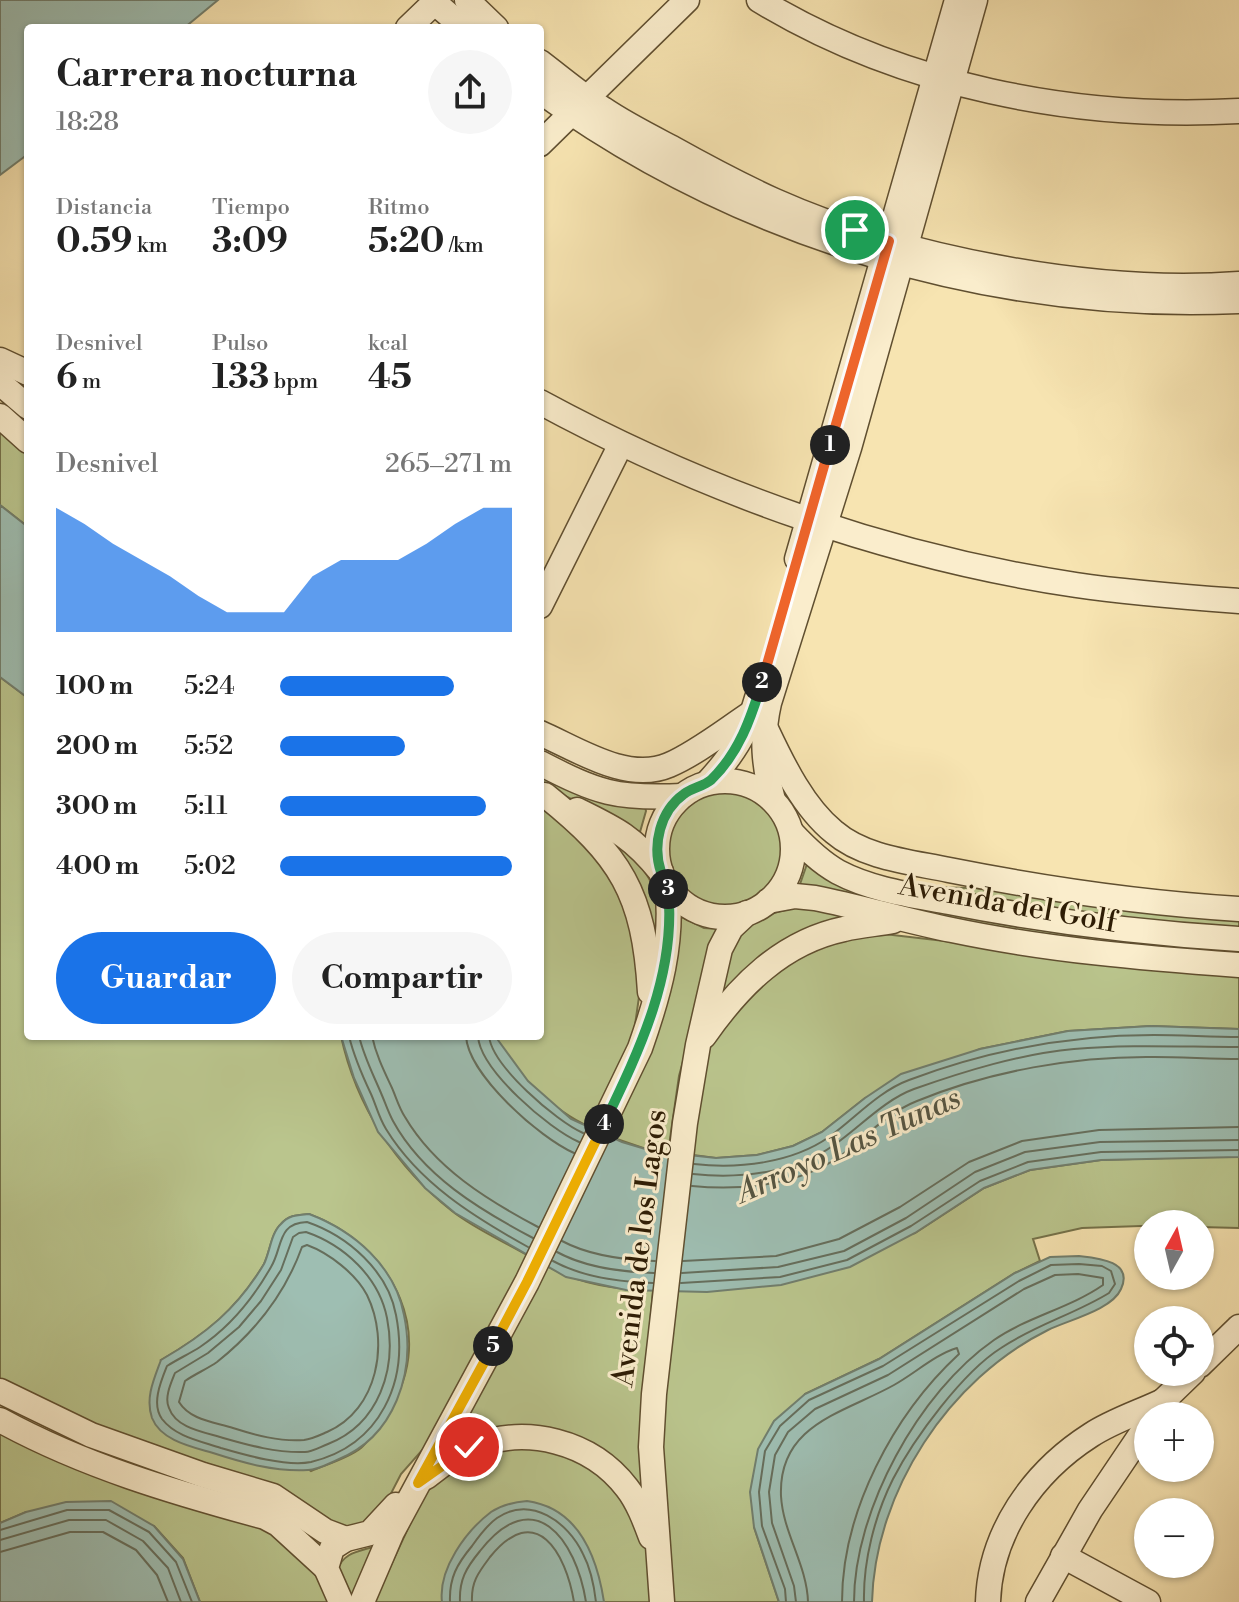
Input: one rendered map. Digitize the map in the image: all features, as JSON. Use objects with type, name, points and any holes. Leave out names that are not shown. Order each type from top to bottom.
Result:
[{"type":"street","points":[[467,0],[492,24]]},
{"type":"street","points":[[544,140],[687,0]]},
{"type":"street","points":[[759,0],[829,38],[880,60],[944,80],[1034,99],[1102,108],[1239,111]]},
{"type":"street","points":[[944,80],[957,0]]},
{"type":"street","points":[[664,878],[657,846],[662,822],[682,796],[708,782],[731,757],[761,710],[944,80],[975,0]]},
{"type":"street","points":[[412,24],[436,1],[460,24]]},
{"type":"street","points":[[544,66],[580,106],[680,178],[782,223],[1063,294],[1189,304],[1239,301]]},
{"type":"street","points":[[544,92],[580,106]]},
{"type":"street","points":[[895,252],[1104,281],[1161,285],[1239,284]]},
{"type":"street","points":[[0,360],[24,371]]},
{"type":"street","points":[[0,383],[24,404]]},
{"type":"street","points":[[544,404],[621,444],[713,485],[904,548],[1047,579],[1156,595],[1239,601]]},
{"type":"street","points":[[0,416],[24,437]]},
{"type":"street","points":[[544,598],[621,444]]},
{"type":"street","points":[[544,735],[611,764],[649,770],[668,766],[761,710]]},
{"type":"street","points":[[761,710],[765,769],[773,800]]},
{"type":"street","points":[[761,710],[801,792],[821,821],[835,834],[872,852],[985,877],[1125,900],[1239,909]]},
{"type":"street","points":[[544,745],[578,783]]},
{"type":"street","points":[[544,765],[578,783],[627,796],[682,796]]},
{"type":"street","points":[[544,795],[623,833],[641,847],[676,897],[702,913],[732,917],[747,913],[768,901],[781,887],[790,871],[792,833],[785,815],[773,800],[759,790],[726,780],[708,782]]},
{"type":"street","points":[[544,796],[601,844],[630,891],[647,946],[652,1015]]},
{"type":"street","name":"Avenida del Golf","points":[[792,833],[816,857],[866,884],[961,905],[1079,925],[1239,939]]},
{"type":"street","points":[[866,884],[985,877]]},
{"type":"street","name":"Avenida de los Lagos","points":[[362,1602],[392,1532],[527,1282],[640,1048],[652,1015],[669,937],[664,878]]},
{"type":"street","name":"Avenida del Golf","points":[[768,901],[795,896],[952,930],[1085,953],[1239,965]]},
{"type":"street","name":"Avenida de los Lagos","points":[[662,1602],[651,1447],[685,1123],[698,1045],[720,949],[731,928],[747,913]]},
{"type":"street","points":[[698,1045],[723,1008],[748,980],[776,958],[813,938],[905,919]]},
{"type":"street","points":[[1214,1351],[1239,1327]]},
{"type":"street","points":[[1165,1402],[1180,1386]]},
{"type":"street","points":[[0,1391],[91,1435],[273,1496],[325,1531],[346,1539]]},
{"type":"street","points":[[988,1602],[995,1558],[1018,1506],[1049,1467],[1092,1434],[1134,1418]]},
{"type":"street","points":[[0,1420],[41,1443],[136,1480],[265,1517],[278,1524],[326,1568],[341,1602]]},
{"type":"street","points":[[1092,1434],[1107,1439],[1113,1446],[1117,1470]]},
{"type":"street","points":[[326,1568],[332,1548],[346,1539],[370,1533],[418,1483],[469,1447],[500,1438],[532,1437],[564,1443],[606,1466],[627,1488],[657,1555]]},
{"type":"street","points":[[1038,1602],[1063,1556],[1134,1445]]},
{"type":"street","points":[[1063,1556],[1148,1602]]},
{"type":"green space","points":[[0,431],[24,451],[24,524],[0,505]]},
{"type":"green space","points":[[0,677],[24,695],[24,1040],[342,1040],[368,1111],[396,1155],[413,1175],[461,1217],[527,1255],[440,1430],[401,1474],[384,1507],[360,1533],[153,1450],[0,1382]],"holes":[[[309,1214],[339,1228],[365,1248],[385,1272],[400,1298],[408,1328],[408,1358],[400,1389],[383,1419],[367,1442],[350,1455],[311,1471],[161,1360],[206,1330],[243,1294],[264,1264],[275,1232],[284,1221]]]},
{"type":"green space","points":[[544,774],[645,807],[640,832],[544,786]]},
{"type":"green space","points":[[725,787],[748,791],[768,804],[781,824],[785,847],[781,870],[768,890],[748,903],[725,907],[702,903],[682,890],[669,870],[665,847],[669,824],[682,804],[702,791]]},
{"type":"green space","points":[[544,807],[609,869],[634,927],[640,990],[633,1039],[590,1127],[535,1089],[497,1040],[544,1040]]},
{"type":"green space","points":[[606,832],[650,880],[656,905],[657,945]]},
{"type":"green space","points":[[807,864],[848,890],[964,917],[1071,935],[1239,949],[1239,958],[1069,944],[799,887]]},
{"type":"green space","points":[[917,887],[975,888],[1111,908],[1239,918],[1239,929],[1110,920]]},
{"type":"green space","points":[[806,906],[862,920],[834,929],[720,1007],[727,964],[739,936],[749,925],[763,917]]},
{"type":"green space","points":[[680,916],[704,928],[719,929],[679,1076],[668,1153],[652,1151],[608,1136]]},
{"type":"green space","points":[[884,934],[1239,975],[1239,1029],[1151,1026],[1068,1031],[980,1049],[865,1098],[822,1132],[793,1146],[757,1155],[716,1158],[693,1155],[693,1108],[697,1081],[716,1036],[746,997],[764,981],[806,954],[842,940]]},
{"type":"green space","points":[[1239,1157],[1239,1228],[1214,1227],[1214,1210],[1134,1210],[1134,1226],[1082,1228],[1033,1239],[1040,1261],[1015,1273],[879,1359],[805,1394],[754,1527],[779,1602],[671,1602],[662,1448],[663,1391],[678,1291],[915,1233],[984,1188],[1030,1170],[1101,1160]]},
{"type":"green space","points":[[545,1265],[598,1285],[653,1290],[645,1382],[648,1497],[582,1441],[449,1448]]},
{"type":"green space","points":[[0,1427],[263,1525],[315,1571],[334,1602],[200,1602],[183,1558],[154,1526],[26,1512],[0,1523]]},
{"type":"green space","points":[[493,1448],[553,1448],[610,1478],[644,1531],[653,1602],[374,1602],[422,1498],[437,1479]]},
{"type":"green space","points":[[373,1547],[352,1602],[337,1570],[347,1557]]},
{"type":"water","points":[[0,0],[218,0],[189,24],[24,24],[24,157],[0,175]]},
{"type":"water","points":[[0,505],[24,524],[24,695],[0,677]]},
{"type":"water","name":"Arroyo Las Tunas","points":[[1151,1026],[1239,1029],[1239,1157],[1101,1160],[1030,1170],[984,1188],[915,1233],[850,1267],[781,1285],[707,1292],[626,1290],[566,1277],[455,1213],[425,1188],[378,1132],[354,1078],[342,1040],[498,1040],[528,1081],[571,1119],[622,1142],[652,1151],[716,1158],[757,1155],[793,1146],[822,1132],[901,1074],[980,1049],[1068,1031]]},
{"type":"water","points":[[309,1214],[342,1230],[370,1252],[392,1281],[399,1297],[407,1337],[407,1358],[397,1400],[387,1419],[374,1436],[357,1450],[311,1470],[260,1466],[170,1438],[156,1426],[149,1403],[161,1360],[206,1330],[243,1294],[264,1264],[275,1232],[284,1221]]},
{"type":"water","points":[[1079,1256],[1104,1260],[1118,1267],[1124,1280],[1121,1289],[1099,1309],[1048,1330],[1012,1351],[979,1378],[950,1408],[924,1443],[903,1480],[876,1560],[872,1602],[779,1602],[754,1527],[750,1492],[758,1449],[774,1421],[805,1394],[879,1359],[1015,1273],[1050,1257]]},
{"type":"water","points":[[111,1501],[154,1526],[183,1559],[200,1602],[0,1602],[0,1523],[26,1512],[66,1502]]},
{"type":"water","points":[[527,1501],[560,1513],[582,1537],[596,1568],[604,1602],[442,1602],[444,1577],[449,1564],[472,1529],[495,1510]]},
{"type":"route","points":[[469,1447],[418,1483],[527,1282],[640,1048],[652,1015],[669,937],[667,885],[661,872],[657,846],[662,822],[682,796],[708,782],[731,757],[753,712],[889,241],[855,230]]}]
